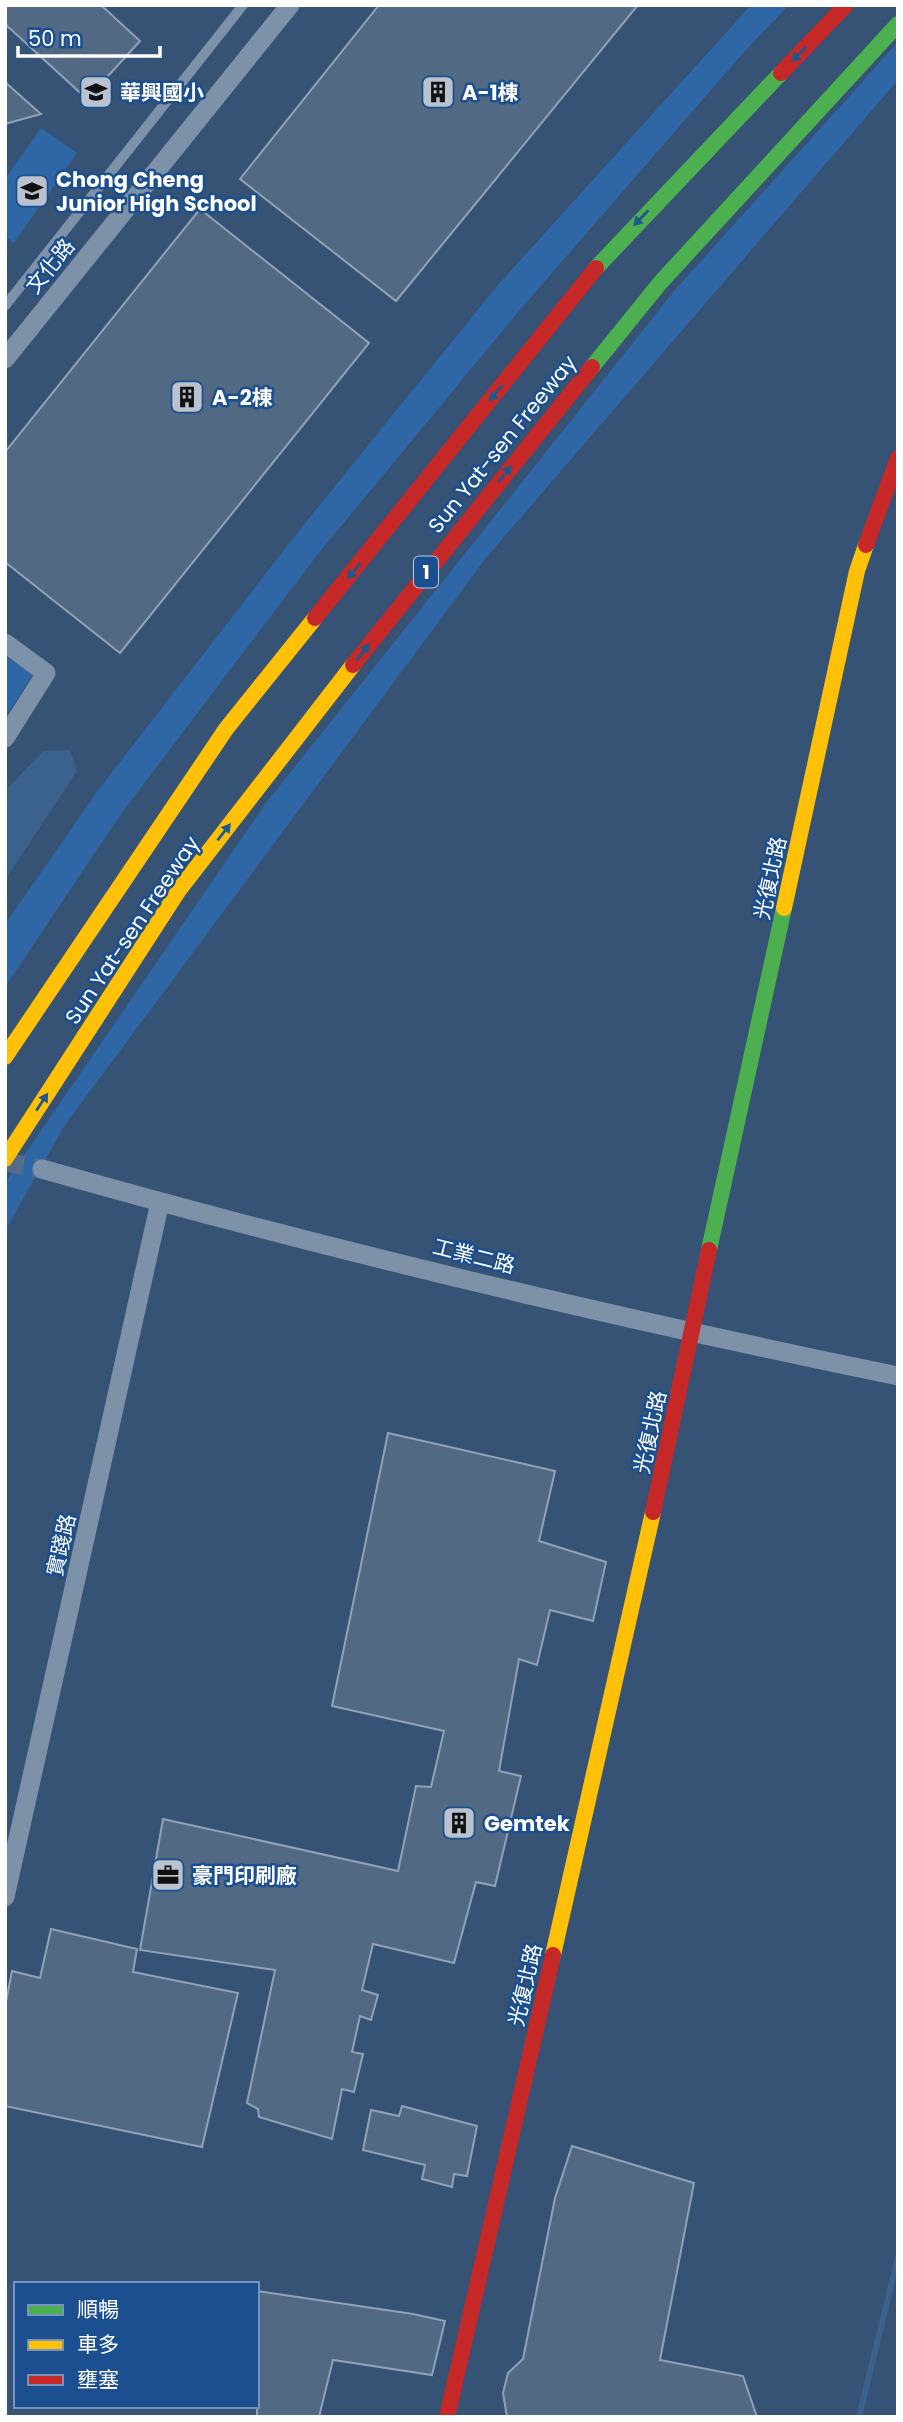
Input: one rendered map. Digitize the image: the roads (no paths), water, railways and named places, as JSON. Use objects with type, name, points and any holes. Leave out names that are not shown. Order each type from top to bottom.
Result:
[{"type":"main road","name":"Sun Yat-sen Freeway","points":[[5,1057],[235,718],[612,247],[846,5]]},
{"type":"main road","name":"Sun Yat-sen Freeway","points":[[5,1159],[179,890],[417,582],[660,283],[898,24]]},
{"type":"main road","name":"光復北路","points":[[447,2417],[607,1726],[857,571],[898,458]]},
{"type":"street","name":"文化路","points":[[5,359],[290,5]]},
{"type":"street","points":[[5,643],[46,673],[5,738]]},
{"type":"street","name":"工業二路","points":[[42,1169],[160,1202],[693,1334],[898,1376]]},
{"type":"street","name":"實踐路","points":[[5,1897],[160,1202]]},
{"type":"lane","points":[[5,306],[243,5]]},
{"type":"waterway","points":[[859,2417],[898,2257]]},
{"type":"tunnel","points":[[5,1162],[42,1169]]},
{"type":"place","name":"華興國小","points":[[96,92]]},
{"type":"place","name":"A-1棟","points":[[438,92]]},
{"type":"place","name":"Chong Cheng Junior High School","points":[[32,191]]},
{"type":"place","name":"A-2棟","points":[[187,397]]},
{"type":"place","name":"Gemtek","points":[[459,1823]]},
{"type":"place","name":"豪門印刷廠","points":[[168,1875]]}]
